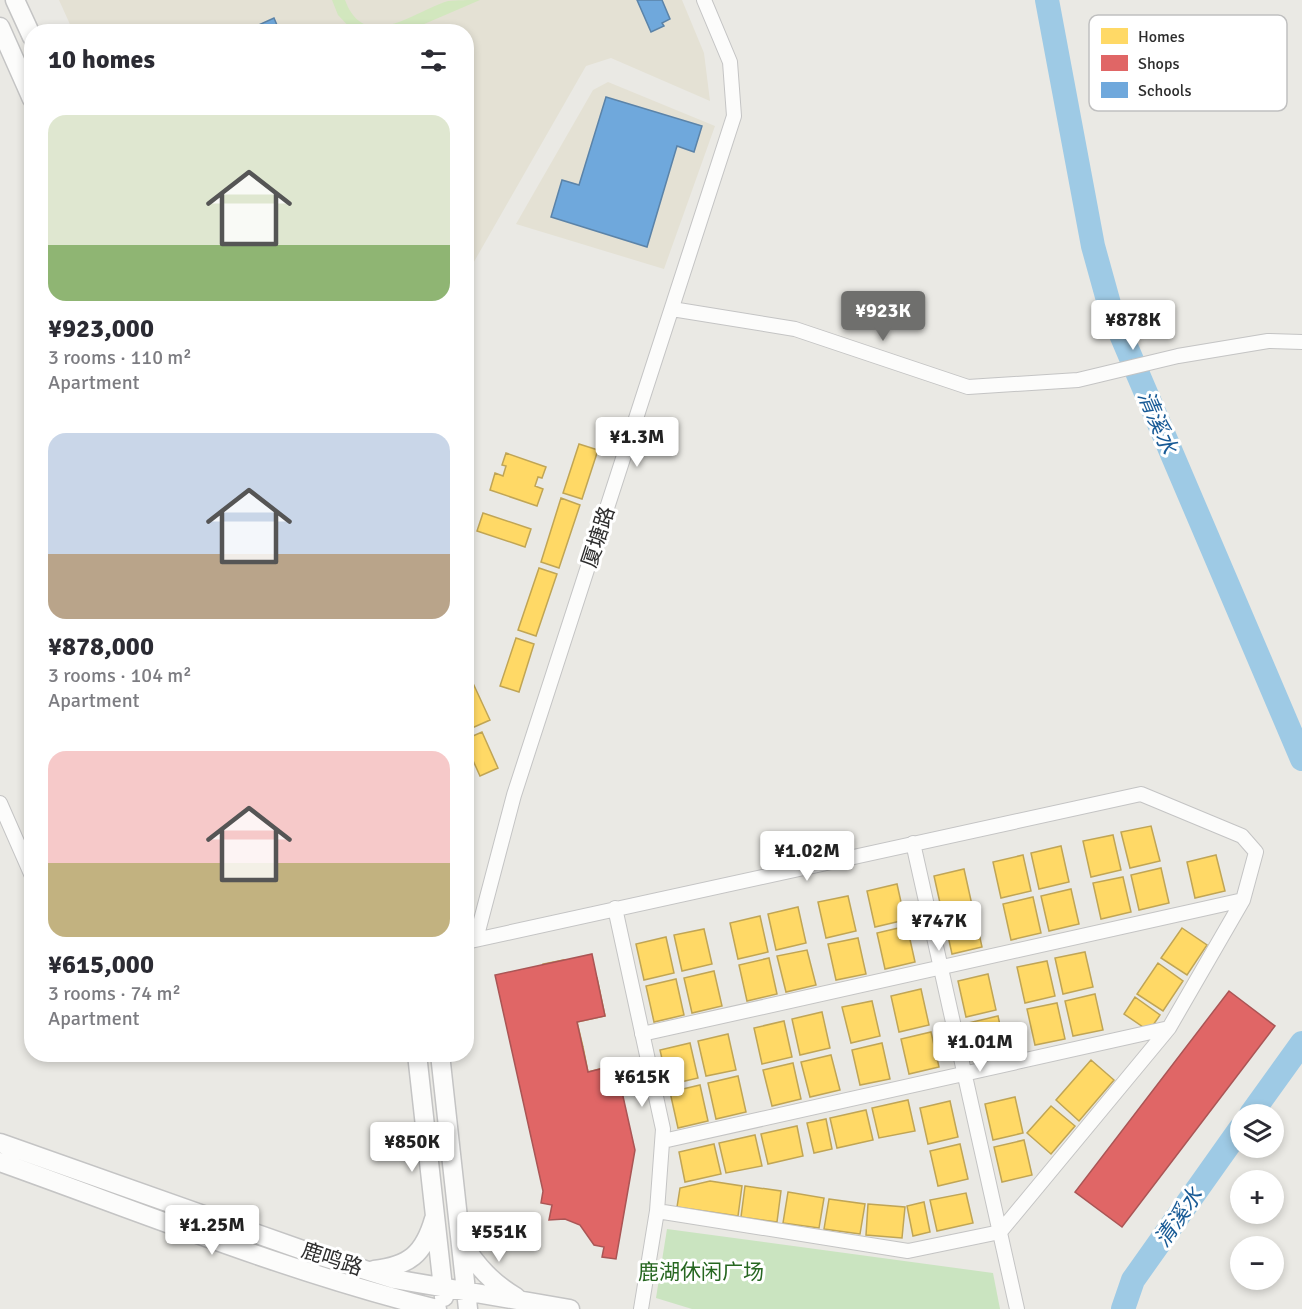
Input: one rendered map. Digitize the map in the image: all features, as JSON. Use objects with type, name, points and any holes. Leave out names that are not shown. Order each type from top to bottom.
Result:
[{"type":"street","points":[[15,0],[26,24]]},
{"type":"street","name":"厦塘路","points":[[474,930],[514,795],[734,116],[729,62],[704,0]]},
{"type":"street","points":[[0,27],[24,81]]},
{"type":"street","points":[[672,309],[795,329],[968,387],[1096,376],[1178,356],[1268,341],[1302,342]]},
{"type":"street","points":[[474,939],[1141,794],[1242,836],[1256,852],[1243,900],[1168,1028],[1000,1232],[909,1251],[657,1211]]},
{"type":"street","points":[[0,803],[24,858]]},
{"type":"street","points":[[913,843],[1017,1309]]},
{"type":"street","points":[[642,1035],[1243,900]]},
{"type":"street","points":[[615,908],[663,1141],[657,1211],[641,1309]]},
{"type":"street","points":[[663,1141],[1168,1028]]},
{"type":"street","points":[[418,1062],[446,1309]]},
{"type":"street","points":[[441,1062],[467,1300]]},
{"type":"street","name":"鹿鸣路","points":[[0,1143],[394,1279],[443,1287],[467,1300],[523,1301],[570,1309]]},
{"type":"street","name":"鹿鸣路","points":[[0,1162],[309,1271],[390,1298],[437,1309]]},
{"type":"street","points":[[368,1270],[397,1267],[419,1251],[429,1236],[435,1214]]},
{"type":"street","points":[[460,1240],[484,1273],[498,1286],[523,1301]]},
{"type":"shaded area","points":[[59,0],[682,0],[704,53],[710,101],[611,58],[586,66],[474,262],[474,24],[70,24]]},
{"type":"shaded area","points":[[608,82],[715,126],[664,269],[516,224],[593,90]]},
{"type":"green space","points":[[332,0],[345,0],[354,16],[365,24],[346,24],[338,15]]},
{"type":"green space","points":[[480,0],[424,24],[391,24],[448,1]]},
{"type":"green space","name":"鹿湖休闲广场","points":[[667,1229],[993,1273],[1000,1309],[692,1309],[656,1298]]},
{"type":"building: Homes","points":[[579,444],[598,450],[582,499],[563,493]]},
{"type":"building: Homes","points":[[506,453],[546,467],[542,478],[538,477],[535,486],[543,489],[537,506],[490,490],[495,473],[503,476],[506,466],[502,465]]},
{"type":"building: Homes","points":[[561,498],[580,505],[559,568],[541,562]]},
{"type":"building: Homes","points":[[483,513],[531,529],[525,547],[477,531]]},
{"type":"building: Homes","points":[[539,568],[557,574],[536,636],[518,630]]},
{"type":"building: Homes","points":[[516,638],[534,644],[519,692],[500,686]]},
{"type":"building: Homes","points":[[474,685],[490,720],[474,727]]},
{"type":"building: Homes","points":[[482,732],[498,768],[480,776],[474,763],[474,736]]},
{"type":"building: Homes","points":[[1151,826],[1160,861],[1130,868],[1121,832]]},
{"type":"building: Homes","points":[[1113,835],[1121,870],[1091,877],[1083,841]]},
{"type":"building: Homes","points":[[1061,846],[1069,882],[1039,889],[1031,853]]},
{"type":"building: Homes","points":[[1023,855],[1031,891],[1001,898],[993,862]]},
{"type":"building: Homes","points":[[1216,855],[1225,891],[1195,898],[1187,862]]},
{"type":"building: Homes","points":[[1161,868],[1169,903],[1139,910],[1131,875]]},
{"type":"building: Homes","points":[[964,869],[972,905],[942,912],[934,876]]},
{"type":"building: Homes","points":[[1123,877],[1131,912],[1101,919],[1093,883]]},
{"type":"building: Homes","points":[[897,884],[905,920],[875,927],[867,891]]},
{"type":"building: Homes","points":[[1071,889],[1079,924],[1049,931],[1041,896]]},
{"type":"building: Homes","points":[[848,896],[856,931],[826,938],[818,902]]},
{"type":"building: Homes","points":[[1033,897],[1041,933],[1011,940],[1003,904]]},
{"type":"building: Homes","points":[[798,907],[806,943],[776,950],[768,914]]},
{"type":"building: Homes","points":[[974,911],[982,947],[952,954],[944,918]]},
{"type":"building: Homes","points":[[760,916],[768,952],[738,959],[730,923]]},
{"type":"building: Homes","points":[[907,926],[915,962],[885,969],[877,933]]},
{"type":"building: Homes","points":[[1182,928],[1207,945],[1187,975],[1161,958]]},
{"type":"building: Homes","points":[[704,929],[712,964],[682,971],[674,935]]},
{"type":"building: Homes","points":[[666,937],[674,973],[644,980],[636,944]]},
{"type":"building: Homes","points":[[858,938],[866,974],[836,980],[828,944]]},
{"type":"building: Homes","points":[[807,950],[816,985],[786,992],[777,956]]},
{"type":"building: Homes","points":[[1085,952],[1093,987],[1063,994],[1055,958]]},
{"type":"building: Homes","points":[[769,958],[777,994],[747,1001],[739,965]]},
{"type":"building: Homes","points":[[564,960],[569,985],[597,978],[605,1016],[577,1022],[583,1047],[562,1051],[557,1026],[531,1032],[523,995],[549,989],[543,964]]},
{"type":"building: Homes","points":[[1047,961],[1055,996],[1025,1003],[1017,967]]},
{"type":"building: Homes","points":[[1158,963],[1183,981],[1163,1011],[1137,994]]},
{"type":"building: Homes","points":[[714,971],[722,1006],[692,1013],[684,978]]},
{"type":"building: Homes","points":[[988,974],[996,1010],[966,1017],[958,981]]},
{"type":"building: Homes","points":[[676,979],[684,1015],[654,1022],[646,986]]},
{"type":"building: Homes","points":[[921,989],[929,1025],[899,1032],[891,996]]},
{"type":"building: Homes","points":[[1095,994],[1103,1030],[1073,1036],[1065,1001]]},
{"type":"building: Homes","points":[[1135,997],[1160,1015],[1149,1031],[1124,1014]]},
{"type":"building: Homes","points":[[872,1001],[880,1036],[851,1043],[842,1007]]},
{"type":"building: Homes","points":[[1057,1003],[1065,1039],[1035,1045],[1027,1009]]},
{"type":"building: Homes","points":[[822,1012],[830,1048],[800,1055],[792,1019]]},
{"type":"building: Homes","points":[[998,1016],[1006,1052],[976,1059],[968,1023]]},
{"type":"building: Homes","points":[[784,1021],[792,1057],[762,1064],[754,1028]]},
{"type":"building: Homes","points":[[931,1032],[939,1067],[909,1074],[901,1039]]},
{"type":"building: Homes","points":[[728,1034],[736,1070],[706,1076],[698,1041]]},
{"type":"building: Homes","points":[[690,1043],[698,1078],[668,1085],[660,1050]]},
{"type":"building: Homes","points":[[882,1043],[890,1079],[860,1085],[852,1050]]},
{"type":"building: Homes","points":[[583,1047],[588,1072],[616,1065],[624,1103],[596,1109],[602,1134],[581,1138],[576,1114],[550,1119],[542,1082],[568,1076],[562,1051]]},
{"type":"building: Homes","points":[[831,1055],[840,1090],[810,1097],[801,1062]]},
{"type":"building: Homes","points":[[1091,1060],[1114,1080],[1079,1121],[1056,1100]]},
{"type":"building: Homes","points":[[793,1063],[801,1099],[772,1106],[763,1070]]},
{"type":"building: Homes","points":[[738,1076],[746,1112],[716,1119],[708,1083]]},
{"type":"building: Homes","points":[[700,1085],[708,1121],[678,1128],[670,1092]]},
{"type":"building: Homes","points":[[1015,1097],[1023,1133],[993,1140],[985,1104]]},
{"type":"building: Homes","points":[[908,1100],[915,1131],[879,1138],[872,1108]]},
{"type":"building: Homes","points":[[950,1101],[958,1137],[928,1144],[920,1108]]},
{"type":"building: Homes","points":[[1051,1106],[1075,1126],[1051,1154],[1027,1133]]},
{"type":"building: Homes","points":[[866,1110],[873,1140],[837,1148],[830,1118]]},
{"type":"building: Homes","points":[[826,1119],[832,1149],[814,1153],[807,1123]]},
{"type":"building: Homes","points":[[797,1126],[803,1156],[768,1164],[761,1134]]},
{"type":"building: Homes","points":[[755,1135],[762,1166],[726,1173],[719,1143]]},
{"type":"building: Homes","points":[[1024,1140],[1032,1175],[1002,1182],[994,1147]]},
{"type":"building: Homes","points":[[714,1144],[721,1174],[685,1182],[679,1152]]},
{"type":"building: Homes","points":[[960,1144],[968,1179],[938,1186],[930,1151]]},
{"type":"building: Homes","points":[[710,1181],[742,1186],[738,1216],[677,1207],[680,1188]]},
{"type":"building: Homes","points":[[745,1186],[781,1191],[777,1222],[741,1217]]},
{"type":"building: Homes","points":[[788,1192],[824,1198],[819,1228],[783,1223]]},
{"type":"building: Homes","points":[[966,1193],[973,1223],[937,1231],[930,1200]]},
{"type":"building: Homes","points":[[829,1199],[865,1204],[860,1234],[824,1229]]},
{"type":"building: Homes","points":[[924,1202],[930,1232],[913,1236],[907,1206]]},
{"type":"building: Homes","points":[[868,1204],[905,1207],[902,1238],[866,1235]]},
{"type":"building: Shops","points":[[592,954],[605,1016],[577,1022],[588,1072],[616,1065],[635,1150],[616,1259],[602,1257],[604,1247],[594,1245],[580,1225],[565,1219],[549,1220],[552,1205],[541,1203],[543,1191],[495,975]]},
{"type":"building: Shops","points":[[1229,991],[1275,1026],[1122,1227],[1075,1192]]},
{"type":"building: Schools","points":[[637,0],[662,0],[670,19],[662,23],[664,26],[651,32]]},
{"type":"building: Schools","points":[[274,18],[277,24],[261,24]]},
{"type":"building: Schools","points":[[606,97],[702,126],[694,152],[677,146],[647,247],[551,217],[562,180],[579,185]]},
{"type":"waterway","name":"清溪水","points":[[1047,0],[1093,246],[1111,311],[1302,759]]},
{"type":"waterway","name":"清溪水","points":[[1258,1104],[1302,1043]]},
{"type":"waterway","name":"清溪水","points":[[1123,1309],[1133,1280],[1230,1143]]}]
